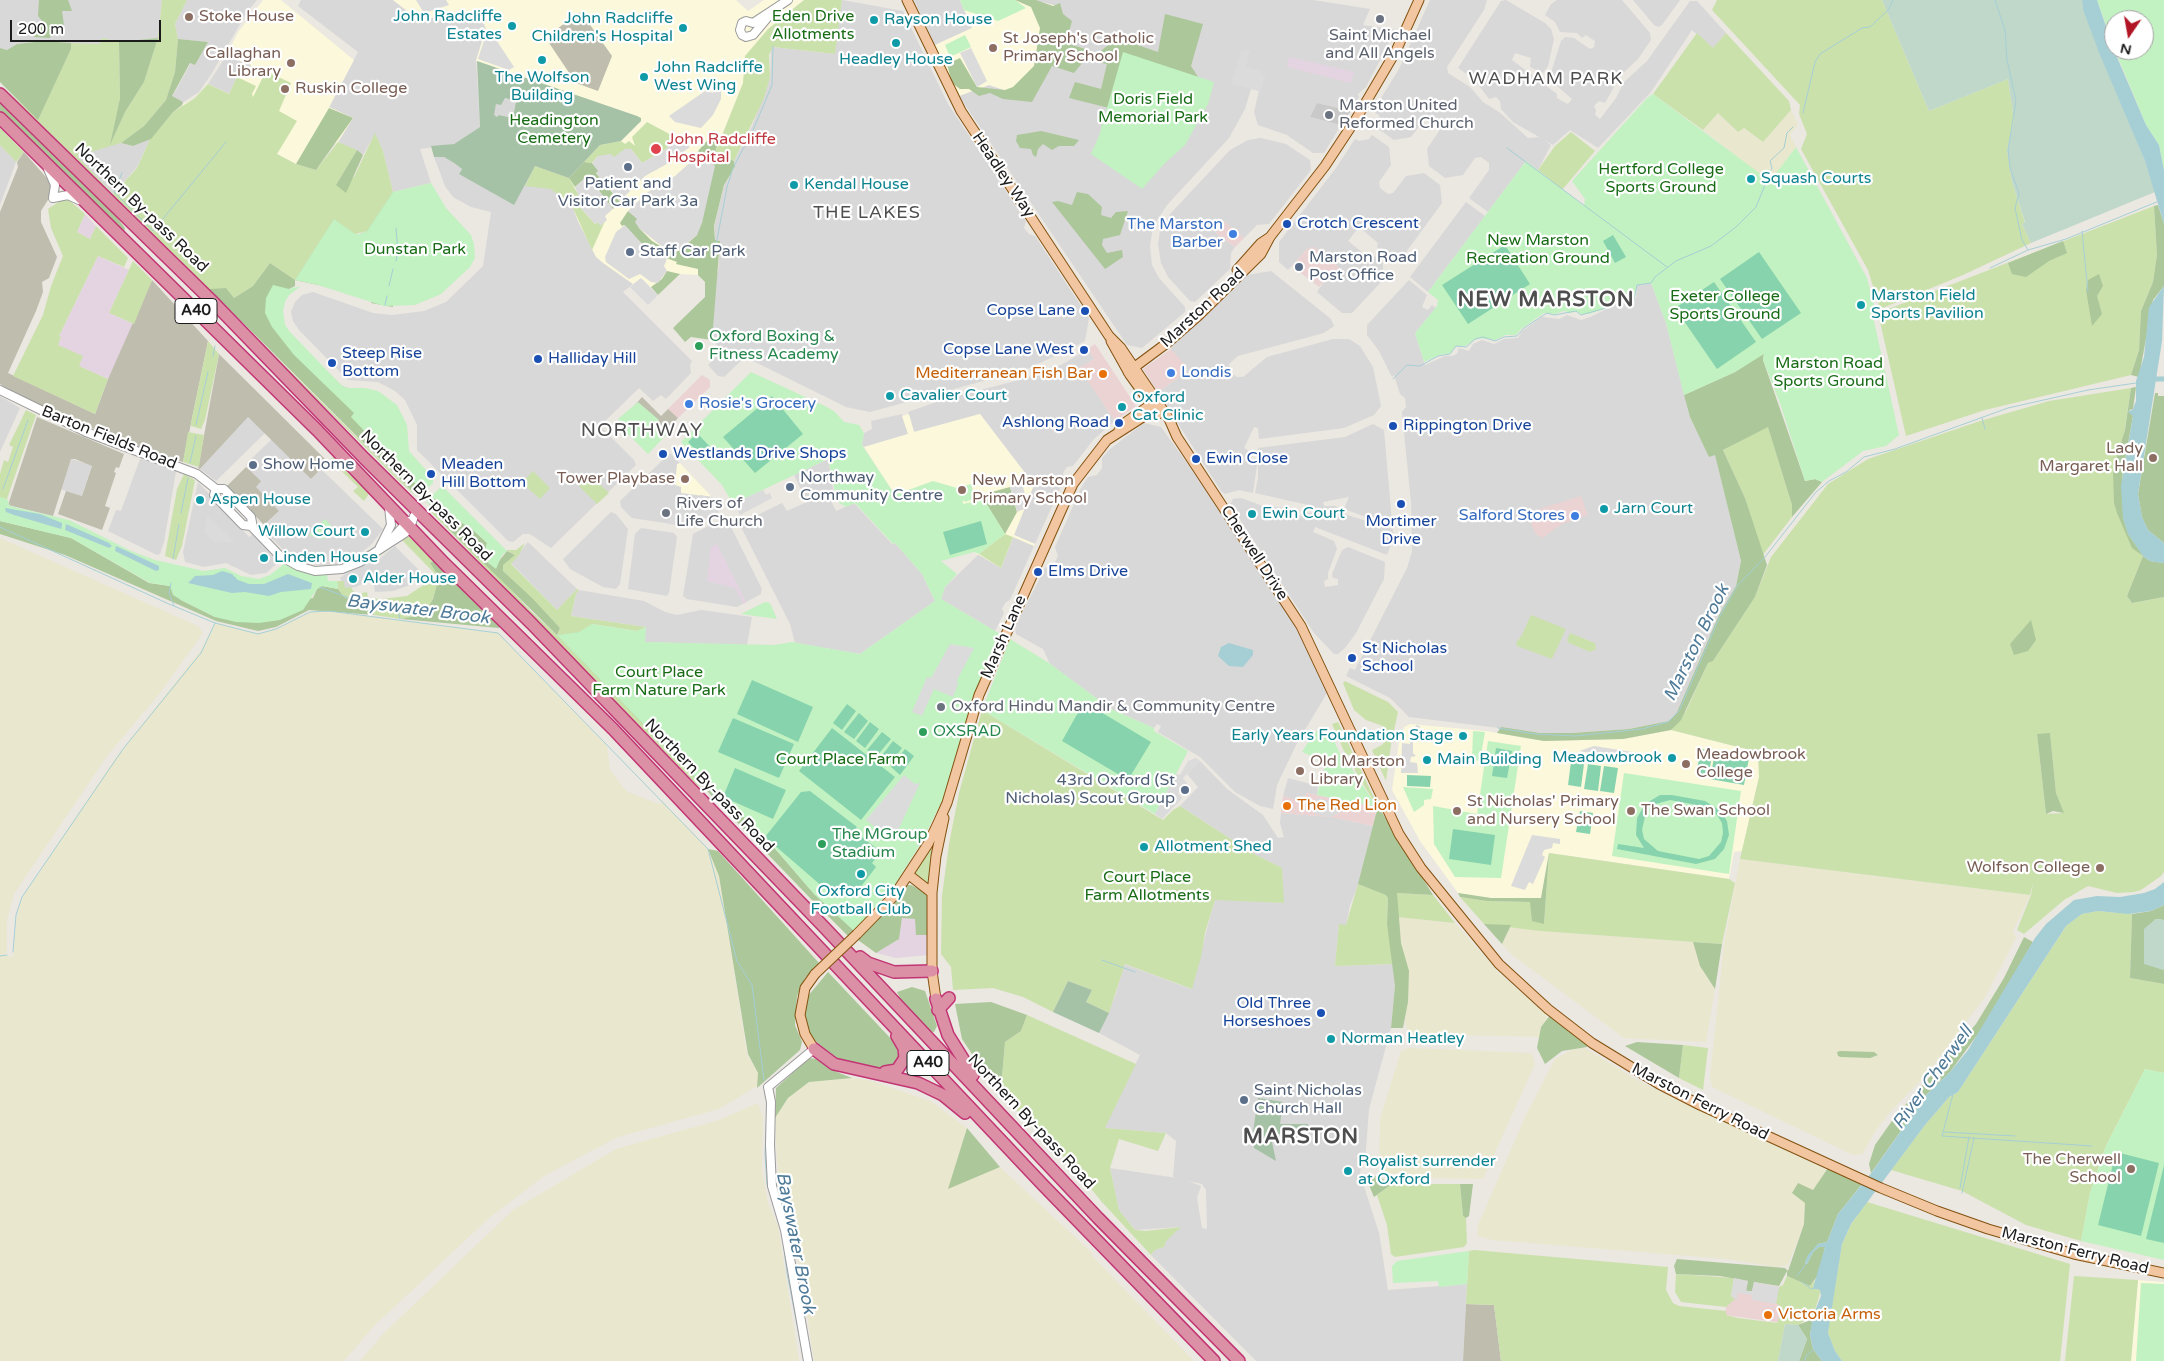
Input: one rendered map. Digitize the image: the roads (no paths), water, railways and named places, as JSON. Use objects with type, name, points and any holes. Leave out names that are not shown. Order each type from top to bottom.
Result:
[{"type":"highway","name":"Northern By-pass Road","points":[[0,94],[215,304],[388,482],[413,521],[1043,1185],[1214,1361]]},
{"type":"highway","name":"Northern By-pass Road","points":[[0,118],[317,430],[389,507],[413,521],[531,623],[824,926],[1008,1122],[1239,1361]]},
{"type":"highway","points":[[824,926],[868,963],[883,970],[903,973],[932,971]]},
{"type":"highway","points":[[950,998],[937,1004],[956,1052],[1008,1122]]},
{"type":"highway","points":[[876,1072],[897,1070],[905,1058],[904,1048],[899,1039],[877,1009]]},
{"type":"highway","points":[[814,1049],[834,1064],[913,1081],[943,1095],[957,1105],[1043,1185]]},
{"type":"main road","name":"Marston Road","points":[[1129,368],[1189,317],[1261,243],[1270,237],[1314,181],[1356,119],[1390,63],[1419,0]]},
{"type":"main road","name":"Headley Way","points":[[907,2],[955,101],[1129,368]]},
{"type":"main road","name":"Cherwell Drive","points":[[1129,368],[1156,405],[1290,608],[1325,673]]},
{"type":"main road","name":"Cherwell Drive","points":[[1156,405],[1161,418],[1177,437]]},
{"type":"main road","name":"Marsh Lane","points":[[814,1049],[805,1034],[800,1015],[805,988],[815,974],[894,896],[928,844],[947,803],[979,695],[1066,496],[1099,448],[1117,432],[1156,405]]},
{"type":"main road","name":"Marston Ferry Road","points":[[1325,673],[1399,834],[1421,868],[1474,936],[1516,981],[1592,1042],[1659,1084],[1881,1188],[1988,1230],[2074,1254],[2164,1273]]},
{"type":"main road","points":[[937,1004],[932,971],[932,893],[936,856],[947,803]]},
{"type":"main road","points":[[909,875],[932,893]]},
{"type":"street","points":[[754,26],[788,0]]},
{"type":"street","points":[[43,160],[55,185],[53,198],[68,195],[90,206]]},
{"type":"street","name":"Barton Fields Road","points":[[0,390],[86,432],[196,473],[216,489],[214,495],[243,525],[251,526],[283,558],[310,570],[328,571],[342,569],[378,551],[413,521]]},
{"type":"street","points":[[378,551],[390,525],[389,507]]},
{"type":"street","points":[[808,1361],[785,1230],[772,1186],[770,1145],[771,1102],[768,1087],[814,1049]]},
{"type":"water","points":[[2082,0],[2097,0],[2104,21],[2104,60],[2118,60],[2146,125],[2159,145],[2164,170],[2164,224],[2145,161],[2083,10]]},
{"type":"water","points":[[2164,286],[2162,341],[2138,494],[2142,517],[2148,530],[2164,543],[2164,563],[2162,563],[2150,561],[2143,556],[2128,534],[2123,518],[2121,486],[2133,416],[2128,412],[2133,409],[2136,401],[2136,381],[2144,357],[2149,307]]},
{"type":"water","points":[[5,508],[40,514],[62,523],[61,529],[6,512]]},
{"type":"water","points":[[66,524],[112,546],[109,548],[65,530]]},
{"type":"water","points":[[116,546],[159,566],[159,570],[156,571],[115,551]]},
{"type":"water","points":[[222,571],[232,574],[238,580],[249,584],[264,584],[288,574],[312,583],[311,589],[281,592],[269,596],[245,592],[232,593],[188,583],[195,576],[213,575]]},
{"type":"water","points":[[1229,643],[1253,650],[1253,655],[1243,667],[1229,666],[1218,656],[1221,647]]},
{"type":"water","points":[[2164,882],[2164,905],[2151,911],[2128,914],[2098,911],[2082,914],[2066,926],[1958,1092],[1949,1097],[1925,1125],[1851,1224],[1842,1244],[1828,1333],[1835,1351],[1842,1361],[1822,1361],[1813,1349],[1810,1335],[1812,1321],[1817,1320],[1814,1313],[1821,1296],[1820,1290],[1813,1288],[1825,1247],[1819,1247],[1813,1252],[1807,1264],[1805,1263],[1808,1255],[1818,1244],[1827,1242],[1838,1214],[1872,1172],[1927,1094],[1950,1072],[1968,1050],[2035,938],[2046,924],[2074,900],[2097,896],[2120,897],[2144,893],[2155,889]]},
{"type":"waterway","points":[[1803,113],[1815,62],[1820,54],[1862,28],[1870,27],[1889,9],[1893,0]]},
{"type":"waterway","points":[[1995,0],[2005,30],[2007,60],[2016,101],[2008,150],[2010,168],[2019,193],[2015,208],[2022,240],[2028,250]]},
{"type":"waterway","points":[[716,245],[727,187],[733,168],[754,128],[772,85],[773,46]]},
{"type":"waterway","points":[[1393,379],[1407,365],[1420,366],[1438,356],[1450,354],[1456,346],[1466,347],[1475,339],[1483,337],[1495,341],[1504,337],[1517,336],[1524,328],[1547,313],[1554,315],[1576,311],[1581,315],[1613,306],[1617,298],[1634,300],[1637,285],[1651,283],[1655,277],[1676,261],[1711,246],[1736,227],[1756,207],[1772,168],[1770,161],[1784,148],[1787,133],[1793,127]]},
{"type":"waterway","points":[[122,173],[114,192],[153,231],[226,142]]},
{"type":"waterway","points":[[1507,148],[1667,267]]},
{"type":"waterway","points":[[1990,268],[2028,250],[2066,239],[2159,201]]},
{"type":"waterway","points":[[396,228],[398,252],[396,261]]},
{"type":"waterway","points":[[2082,231],[2088,292]]},
{"type":"waterway","points":[[389,286],[393,269]]},
{"type":"waterway","points":[[385,305],[387,296]]},
{"type":"waterway","points":[[213,356],[215,346]]},
{"type":"waterway","points":[[196,425],[208,372]]},
{"type":"waterway","points":[[2150,379],[2164,379]]},
{"type":"waterway","name":"Marston Brook","points":[[1498,728],[1535,734],[1575,736],[1642,729],[1668,722],[1679,711],[1720,616],[1737,586],[1765,557],[1816,492],[1829,481],[1846,472],[1864,457],[1895,449],[2008,408],[2088,390],[2136,383]]},
{"type":"waterway","name":"Marston Brook","points":[[1982,418],[1985,429]]},
{"type":"waterway","points":[[3,489],[28,420]]},
{"type":"waterway","points":[[190,463],[196,436]]},
{"type":"waterway","points":[[181,513],[188,478]]},
{"type":"waterway","points":[[173,559],[179,524]]},
{"type":"waterway","name":"Bayswater Brook","points":[[0,527],[169,604],[215,623],[258,634],[276,629],[310,612],[329,611],[498,633],[708,849],[737,961],[752,985],[764,1080]]},
{"type":"waterway","points":[[171,583],[169,593],[174,606]]},
{"type":"waterway","points":[[320,587],[357,601],[398,611],[400,619]]},
{"type":"waterway","points":[[13,952],[16,915],[22,897],[123,749],[201,653],[215,623]]},
{"type":"waterway","points":[[0,956],[7,955]]},
{"type":"waterway","points":[[1102,960],[1135,972]]},
{"type":"waterway","points":[[1953,1094],[1942,1136],[2092,1146]]},
{"type":"waterway","name":"Bayswater Brook","points":[[767,1108],[765,1154],[767,1184],[770,1193]]},
{"type":"waterway","points":[[1944,1132],[2015,1136]]},
{"type":"waterway","points":[[1960,1188],[1969,1137]]},
{"type":"waterway","points":[[1962,1193],[1974,1138]]},
{"type":"waterway","name":"Bayswater Brook","points":[[782,1233],[787,1273],[804,1361]]},
{"type":"waterway","points":[[1797,1276],[1806,1264]]},
{"type":"waterway","points":[[1802,1282],[1811,1289],[1816,1288]]},
{"type":"waterway","points":[[1805,1361],[1806,1356],[1813,1350]]},
{"type":"place","name":"Stoke House","points":[[189,17]]},
{"type":"place","name":"Saint Michael and All Angels","points":[[1380,19]]},
{"type":"place","name":"Rayson House","points":[[874,20]]},
{"type":"place","name":"John Radcliffe Estates","points":[[512,26]]},
{"type":"place","name":"John Radcliffe Children's Hospital","points":[[683,28]]},
{"type":"place","name":"Headley House","points":[[896,43]]},
{"type":"place","name":"St Joseph's Catholic Primary School","points":[[993,48]]},
{"type":"place","name":"The Wolfson Building","points":[[542,60]]},
{"type":"place","name":"Callaghan Library","points":[[291,63]]},
{"type":"place","name":"John Radcliffe West Wing","points":[[644,77]]},
{"type":"place","name":"Ruskin College","points":[[285,89]]},
{"type":"place","name":"Marston United Reformed Church","points":[[1329,115]]},
{"type":"place","name":"John Radcliffe Hospital","points":[[656,149]]},
{"type":"place","name":"Patient and Visitor Car Park 3a","points":[[628,167]]},
{"type":"place","name":"Squash Courts","points":[[1751,179]]},
{"type":"place","name":"Kendal House","points":[[794,185]]},
{"type":"place","name":"Crotch Crescent","points":[[1287,224]]},
{"type":"place","name":"The Marston Barber","points":[[1233,234]]},
{"type":"place","name":"Staff Car Park","points":[[630,252]]},
{"type":"place","name":"Marston Road Post Office","points":[[1299,267]]},
{"type":"place","name":"Marston Field Sports Pavilion","points":[[1861,305]]},
{"type":"place","name":"Copse Lane","points":[[1085,311]]},
{"type":"place","name":"Oxford Boxing & Fitness Academy","points":[[699,346]]},
{"type":"place","name":"Copse Lane West","points":[[1084,350]]},
{"type":"place","name":"Halliday Hill","points":[[538,359]]},
{"type":"place","name":"Steep Rise Bottom","points":[[332,363]]},
{"type":"place","name":"Londis","points":[[1171,373]]},
{"type":"place","name":"Mediterranean Fish Bar","points":[[1103,374]]},
{"type":"place","name":"Cavalier Court","points":[[890,396]]},
{"type":"place","name":"Rosie's Grocery","points":[[689,404]]},
{"type":"place","name":"Oxford Cat Clinic","points":[[1122,407]]},
{"type":"place","name":"Ashlong Road","points":[[1119,423]]},
{"type":"place","name":"Rippington Drive","points":[[1393,426]]},
{"type":"place","name":"Westlands Drive Shops","points":[[663,454]]},
{"type":"place","name":"Lady Margaret Hall","points":[[2153,458]]},
{"type":"place","name":"Ewin Close","points":[[1196,459]]},
{"type":"place","name":"Show Home","points":[[253,465]]},
{"type":"place","name":"Meaden Hill Bottom","points":[[431,474]]},
{"type":"place","name":"Tower Playbase","points":[[685,479]]},
{"type":"place","name":"Northway Community Centre","points":[[790,487]]},
{"type":"place","name":"New Marston Primary School","points":[[962,490]]},
{"type":"place","name":"Aspen House","points":[[200,500]]},
{"type":"place","name":"Mortimer Drive","points":[[1401,504]]},
{"type":"place","name":"Jarn Court","points":[[1604,509]]},
{"type":"place","name":"Rivers of Life Church","points":[[666,513]]},
{"type":"place","name":"Ewin Court","points":[[1252,514]]},
{"type":"place","name":"Salford Stores","points":[[1575,516]]},
{"type":"place","name":"Willow Court","points":[[365,532]]},
{"type":"place","name":"Linden House","points":[[264,558]]},
{"type":"place","name":"Elms Drive","points":[[1038,572]]},
{"type":"place","name":"Alder House","points":[[353,579]]},
{"type":"place","name":"St Nicholas School","points":[[1352,658]]},
{"type":"place","name":"Oxford Hindu Mandir & Community Centre","points":[[941,707]]},
{"type":"place","name":"OXSRAD","points":[[923,732]]},
{"type":"place","name":"Early Years Foundation Stage","points":[[1463,736]]},
{"type":"place","name":"Meadowbrook","points":[[1672,758]]},
{"type":"place","name":"Main Building","points":[[1427,760]]},
{"type":"place","name":"Meadowbrook College","points":[[1686,764]]},
{"type":"place","name":"Old Marston Library","points":[[1300,771]]},
{"type":"place","name":"43rd Oxford (St Nicholas) Scout Group","points":[[1185,790]]},
{"type":"place","name":"The Red Lion","points":[[1287,806]]},
{"type":"place","name":"St Nicholas' Primary and Nursery School","points":[[1457,811]]},
{"type":"place","name":"The Swan School","points":[[1631,811]]},
{"type":"place","name":"The MGroup Stadium","points":[[822,844]]},
{"type":"place","name":"Allotment Shed","points":[[1144,847]]},
{"type":"place","name":"Wolfson College","points":[[2100,868]]},
{"type":"place","name":"Oxford City Football Club","points":[[861,874]]},
{"type":"place","name":"Old Three Horseshoes","points":[[1321,1013]]},
{"type":"place","name":"Norman Heatley","points":[[1331,1039]]},
{"type":"place","name":"Saint Nicholas Church Hall","points":[[1244,1100]]},
{"type":"place","name":"The Cherwell School","points":[[2131,1169]]},
{"type":"place","name":"Royalist surrender at Oxford","points":[[1348,1171]]},
{"type":"place","name":"Victoria Arms","points":[[1768,1315]]},
{"type":"district","name":"WADHAM PARK","points":[[1546,79]]},
{"type":"district","name":"THE LAKES","points":[[867,213]]},
{"type":"district","name":"NEW MARSTON","points":[[1546,300]]},
{"type":"district","name":"NORTHWAY","points":[[642,431]]},
{"type":"district","name":"MARSTON","points":[[1301,1137]]},
{"type":"park label","name":"Eden Drive Allotments","points":[[813,26]]},
{"type":"park label","name":"Doris Field Memorial Park","points":[[1153,109]]},
{"type":"park label","name":"Headington Cemetery","points":[[554,130]]},
{"type":"park label","name":"Hertford College Sports Ground","points":[[1661,179]]},
{"type":"park label","name":"Dunstan Park","points":[[415,250]]},
{"type":"park label","name":"New Marston Recreation Ground","points":[[1538,250]]},
{"type":"park label","name":"Exeter College Sports Ground","points":[[1725,306]]},
{"type":"park label","name":"Marston Road Sports Ground","points":[[1829,373]]},
{"type":"park label","name":"Court Place Farm Nature Park","points":[[659,682]]},
{"type":"park label","name":"Court Place Farm","points":[[841,760]]},
{"type":"park label","name":"Court Place Farm Allotments","points":[[1147,887]]},
{"type":"water label","name":"River Cherwell","points":[[1933,1078]]}]
